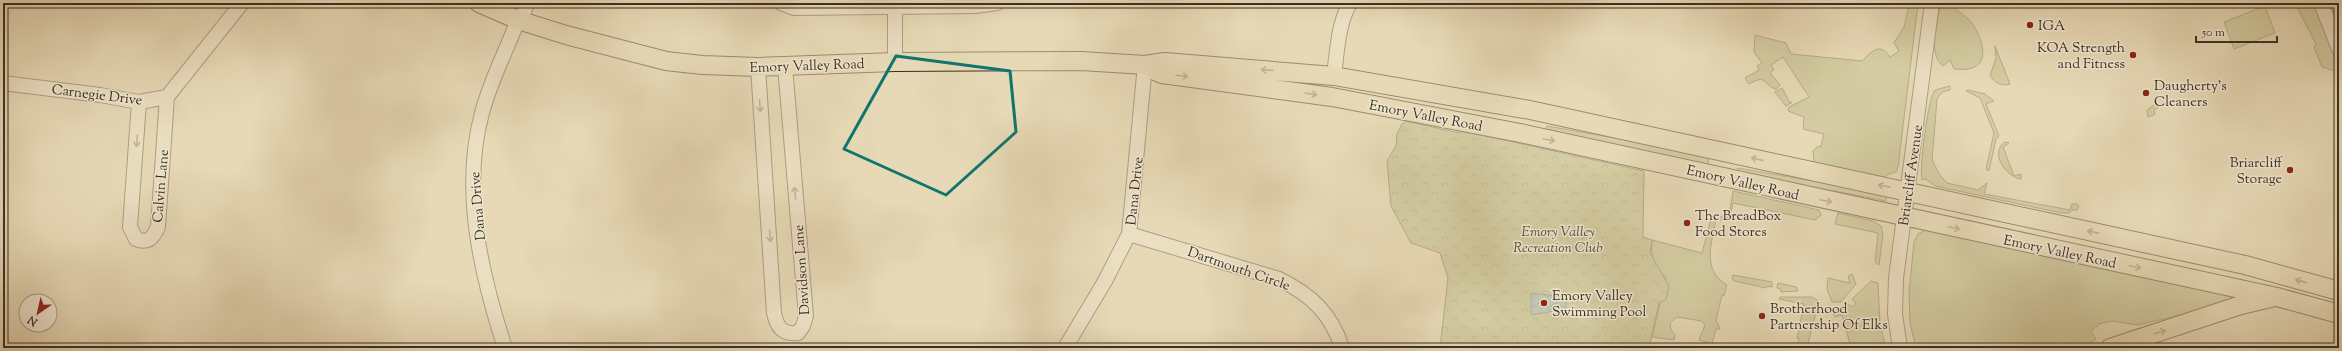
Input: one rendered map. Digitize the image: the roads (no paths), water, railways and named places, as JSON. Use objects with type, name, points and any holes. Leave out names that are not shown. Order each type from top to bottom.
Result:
[{"type":"main road","name":"Emory Valley Road","points":[[479,3],[520,21],[666,61],[758,67],[895,62],[1081,61],[1145,65],[1165,62],[1334,76],[1530,110],[1907,190],[2245,265],[2339,291]]},
{"type":"main road","name":"Emory Valley Road","points":[[1145,65],[1162,74],[1332,97],[1520,133],[2277,297],[2339,314]]},
{"type":"main road","points":[[1332,97],[1334,76]]},
{"type":"main road","points":[[1520,133],[1530,110]]},
{"type":"main road","points":[[1721,177],[1727,152]]},
{"type":"main road","points":[[2110,348],[2241,305],[2277,297]]},
{"type":"street","points":[[167,96],[242,3]]},
{"type":"street","name":"Dana Drive","points":[[505,348],[488,296],[473,197],[473,152],[482,112],[526,3]]},
{"type":"street","points":[[782,3],[794,8],[894,8],[998,3]]},
{"type":"street","points":[[1334,76],[1338,45],[1345,11],[1350,3]]},
{"type":"street","name":"Briarcliff Avenue","points":[[1900,348],[1896,327],[1895,296],[1907,190],[1932,3]]},
{"type":"street","points":[[2321,3],[2339,49]]},
{"type":"street","points":[[894,8],[895,62]]},
{"type":"street","name":"Dana Drive","points":[[1065,348],[1105,281],[1129,234],[1145,65]]},
{"type":"street","name":"Davidson Lane","points":[[758,67],[774,313],[776,323],[781,330],[789,334],[798,333],[803,326],[806,316],[785,66]]},
{"type":"street","name":"Carnegie Drive","points":[[3,83],[100,95],[139,102],[167,96]]},
{"type":"street","name":"Calvin Lane","points":[[139,102],[130,227],[136,239],[143,242],[149,241],[155,235],[158,227],[167,96]]},
{"type":"street","name":"Dartmouth Circle","points":[[1129,234],[1272,276],[1292,285],[1320,306],[1328,316],[1334,325],[1342,348]]},
{"type":"water","points":[[1531,293],[1566,297],[1566,309],[1531,315]]},
{"type":"place","name":"IGA","points":[[2030,25]]},
{"type":"place","name":"KOA Strength and Fitness","points":[[2133,55]]},
{"type":"place","name":"Daugherty's Cleaners","points":[[2146,93]]},
{"type":"place","name":"Briarcliff Storage","points":[[2290,170]]},
{"type":"place","name":"The BreadBox Food Stores","points":[[1687,223]]},
{"type":"place","name":"Emory Valley Swimming Pool","points":[[1544,303]]},
{"type":"place","name":"Brotherhood Partnership Of Elks","points":[[1762,316]]},
{"type":"park label","name":"Emory Valley Recreation Club","points":[[1558,240]]}]
